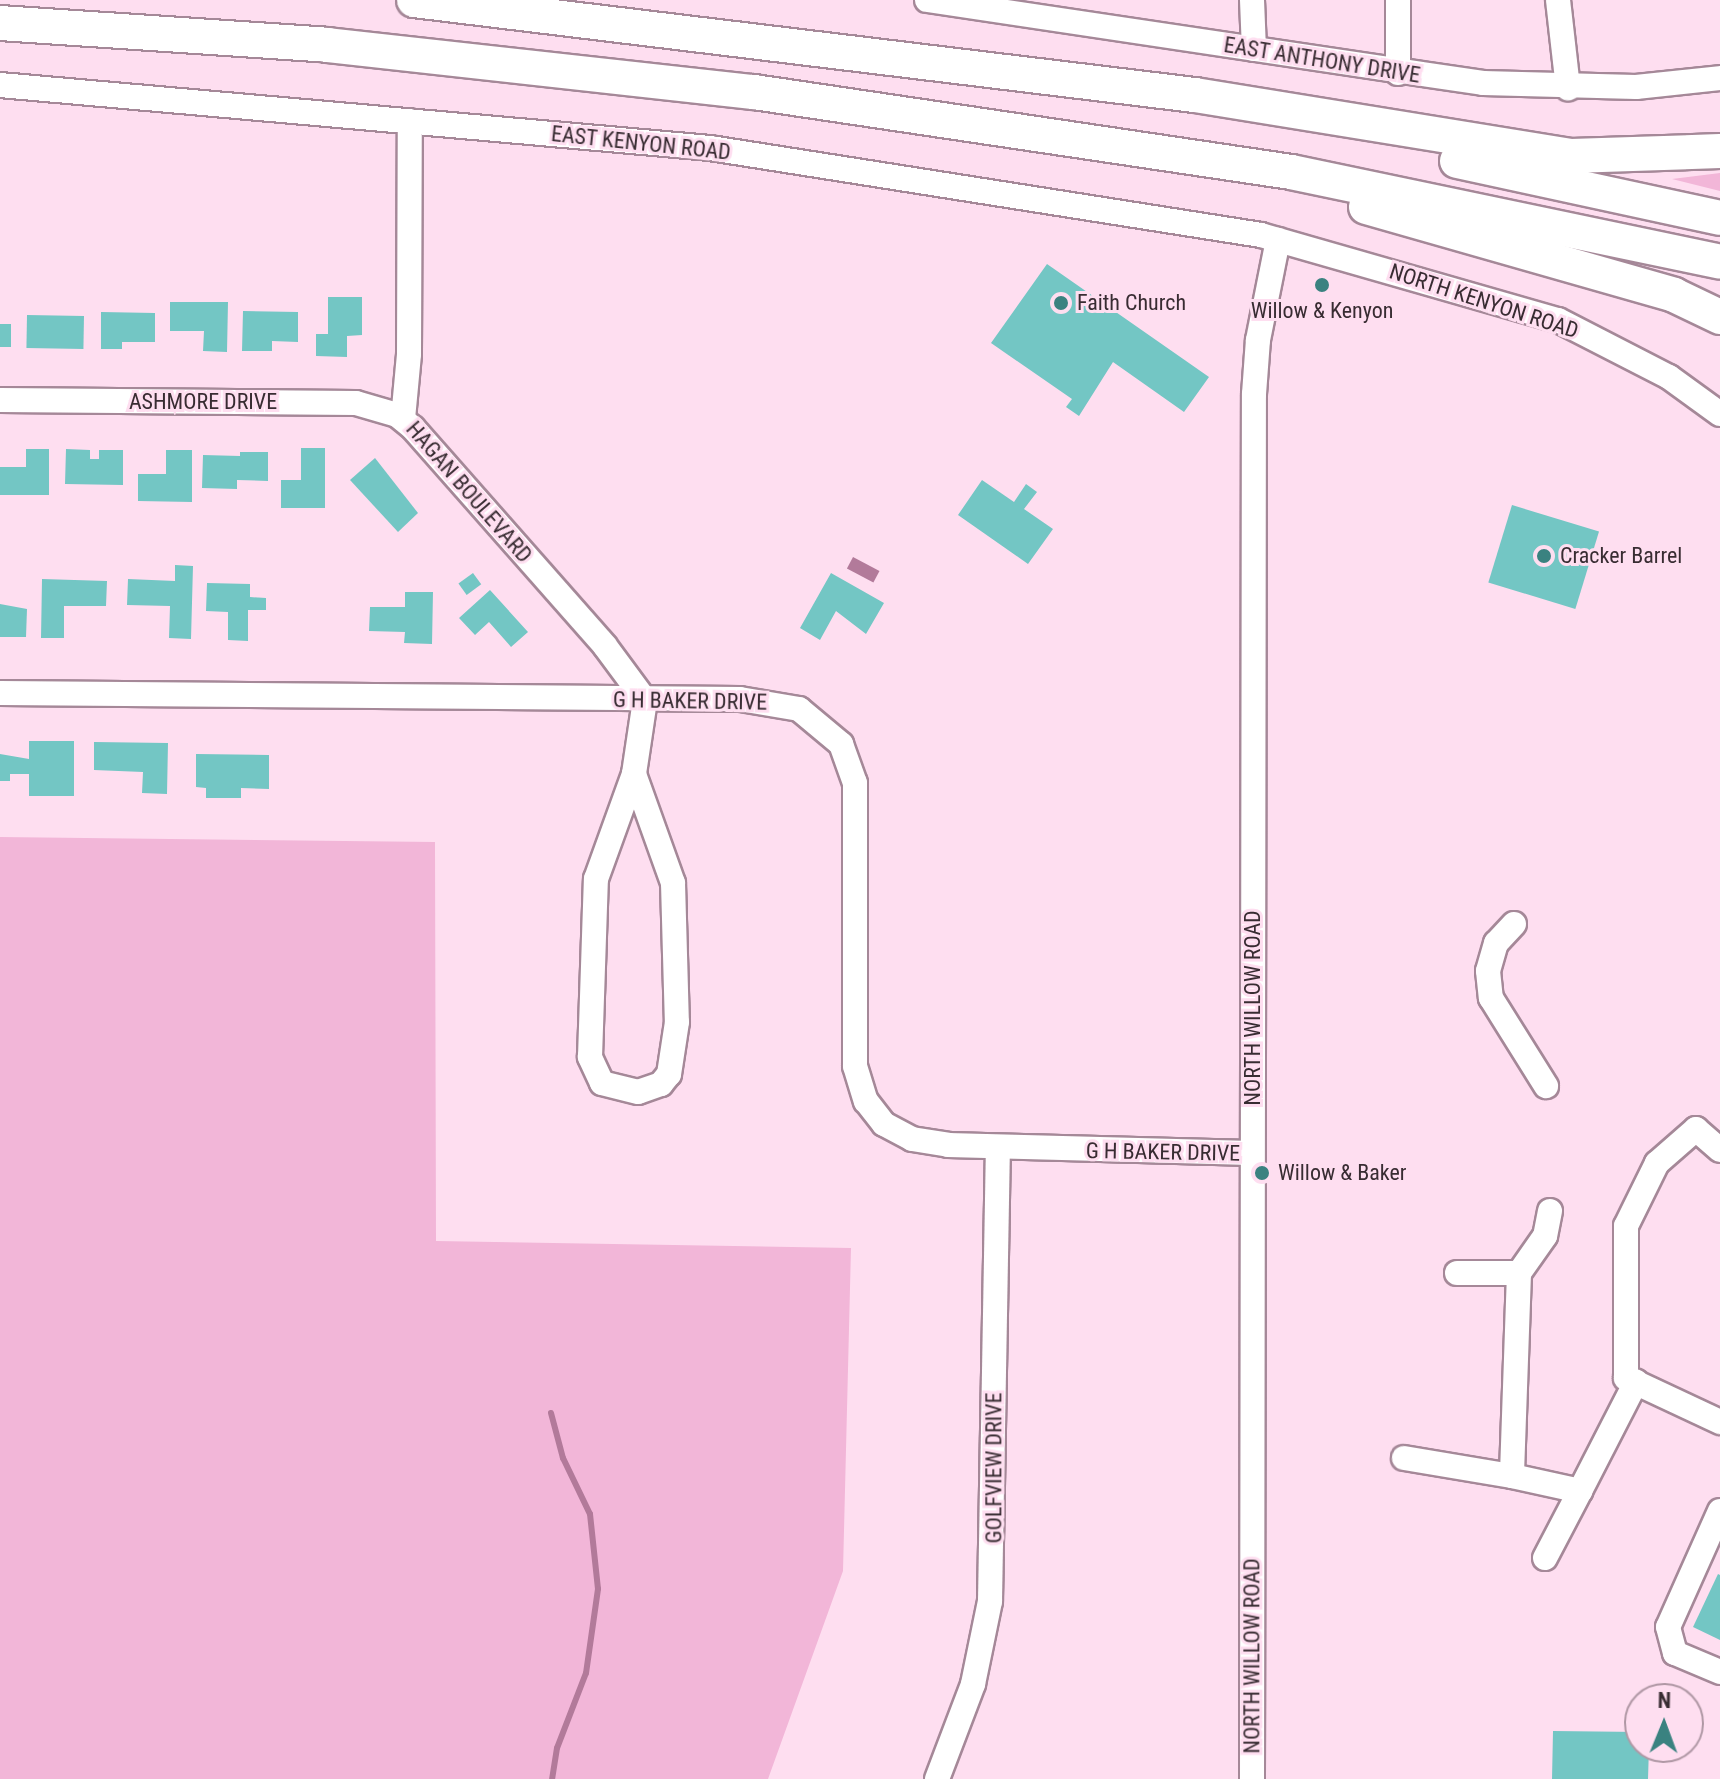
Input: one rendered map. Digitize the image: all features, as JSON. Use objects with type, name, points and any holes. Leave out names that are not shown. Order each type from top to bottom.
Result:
[{"type":"highway","points":[[414,0],[773,41],[1049,80],[1195,95],[1571,156],[1720,151]]},
{"type":"highway","points":[[0,23],[523,64],[845,105],[1410,195],[1720,262]]},
{"type":"highway","points":[[1049,80],[1720,218]]},
{"type":"highway","points":[[1208,162],[1674,295],[1720,317]]},
{"type":"street","name":"EAST ANTHONY DRIVE","points":[[927,0],[1398,73],[1568,88],[1720,78]]},
{"type":"street","points":[[1252,0],[1254,49]]},
{"type":"street","points":[[1398,0],[1398,73]]},
{"type":"street","points":[[1558,0],[1568,88]]},
{"type":"street","name":"EAST KENYON ROAD","points":[[0,85],[793,159],[1278,240]]},
{"type":"street","name":"HAGAN BOULEVARD","points":[[410,121],[409,354],[403,419],[605,646],[645,700]]},
{"type":"street","name":"NORTH KENYON ROAD","points":[[1278,240],[1558,320],[1669,377],[1720,414]]},
{"type":"street","name":"NORTH WILLOW ROAD","points":[[1252,1779],[1254,394],[1278,240]]},
{"type":"street","name":"ASHMORE DRIVE","points":[[0,400],[356,403],[403,419]]},
{"type":"street","name":"G H BAKER DRIVE","points":[[0,693],[773,702],[816,718],[841,744],[855,783],[855,1045],[866,1101],[884,1124],[912,1139],[998,1149],[1252,1153]]},
{"type":"street","points":[[634,774],[673,883],[678,916],[674,1060],[661,1084],[638,1092],[619,1090],[595,1076],[589,1028],[596,879],[634,774],[645,700]]},
{"type":"street","points":[[1514,924],[1496,943],[1488,971],[1491,998],[1546,1086]]},
{"type":"street","points":[[1720,1150],[1696,1129],[1657,1163],[1626,1226],[1626,1378],[1720,1422]]},
{"type":"street","name":"GOLFVIEW DRIVE","points":[[937,1779],[973,1684],[990,1601],[998,1149]]},
{"type":"street","points":[[1512,1476],[1519,1273],[1545,1236],[1550,1211]]},
{"type":"street","points":[[1457,1273],[1519,1273]]},
{"type":"street","points":[[1545,1558],[1636,1382]]},
{"type":"street","points":[[1404,1458],[1580,1491]]},
{"type":"street","points":[[1720,1511],[1714,1540],[1670,1615],[1669,1638],[1675,1653],[1720,1672]]},
{"type":"shaded area","points":[[1720,173],[1720,191],[1672,179]]},
{"type":"shaded area","points":[[853,557],[879,571],[873,583],[847,568]]},
{"type":"shaded area","points":[[0,837],[435,842],[436,1241],[851,1248],[843,1571],[768,1779],[0,1779]]},
{"type":"building","name":"Faith Church","points":[[1047,264],[1209,377],[1184,412],[1113,362],[1079,416],[1066,407],[1072,399],[991,343]]},
{"type":"building","points":[[328,297],[362,297],[362,335],[347,336],[347,357],[316,356],[316,334],[328,334]]},
{"type":"building","points":[[170,302],[228,302],[227,352],[203,351],[204,331],[170,331]]},
{"type":"building","points":[[243,311],[298,312],[298,342],[272,341],[272,351],[242,351]]},
{"type":"building","points":[[101,312],[155,313],[155,342],[122,342],[122,349],[101,349]]},
{"type":"building","points":[[27,315],[84,316],[83,349],[26,348]]},
{"type":"building","points":[[0,324],[11,324],[11,347],[0,347]]},
{"type":"building","points":[[301,448],[325,448],[325,508],[281,508],[281,480],[301,480]]},
{"type":"building","points":[[26,449],[49,449],[49,495],[0,495],[0,467],[26,467]]},
{"type":"building","points":[[66,449],[90,450],[90,459],[99,459],[99,450],[123,450],[123,485],[65,484]]},
{"type":"building","points":[[166,450],[192,450],[192,502],[138,501],[138,474],[166,474]]},
{"type":"building","points":[[240,452],[268,452],[268,481],[237,480],[237,489],[202,488],[203,455],[240,456]]},
{"type":"building","points":[[375,458],[418,513],[398,532],[350,480]]},
{"type":"building","points":[[982,480],[1014,502],[1026,484],[1037,492],[1024,509],[1053,529],[1028,564],[958,515]]},
{"type":"building","name":"Cracker Barrel","points":[[1512,505],[1599,532],[1575,609],[1488,582]]},
{"type":"building","points":[[175,565],[193,566],[191,639],[169,638],[170,606],[127,605],[128,579],[175,581]]},
{"type":"building","points":[[473,573],[481,584],[467,595],[458,584]]},
{"type":"building","points":[[831,573],[884,603],[866,634],[836,611],[820,640],[800,628]]},
{"type":"building","points":[[42,579],[107,581],[106,606],[64,606],[64,638],[41,638]]},
{"type":"building","points":[[207,583],[250,584],[250,597],[266,598],[266,610],[248,610],[248,641],[228,640],[228,612],[206,611]]},
{"type":"building","points":[[490,590],[528,632],[511,647],[489,622],[475,635],[459,618]]},
{"type":"building","points":[[405,592],[433,592],[432,644],[404,643],[405,632],[369,631],[370,607],[405,607]]},
{"type":"building","points":[[0,604],[27,609],[26,637],[0,637]]},
{"type":"building","points":[[29,741],[74,741],[74,796],[29,796],[29,774],[10,774],[10,781],[0,781],[0,754],[29,759]]},
{"type":"building","points":[[94,742],[168,743],[167,794],[142,793],[143,772],[94,770]]},
{"type":"building","points":[[196,754],[269,755],[269,789],[241,788],[241,798],[206,798],[206,788],[196,787]]},
{"type":"building","points":[[1720,1575],[1720,1640],[1693,1627]]},
{"type":"building","points":[[1553,1731],[1624,1732],[1624,1763],[1648,1763],[1648,1779],[1552,1779]]},
{"type":"waterway","points":[[551,1413],[563,1458],[590,1514],[598,1589],[586,1673],[557,1748],[552,1779]]},
{"type":"place","name":"Willow & Kenyon","points":[[1322,285]]},
{"type":"place","name":"Faith Church","points":[[1061,303]]},
{"type":"place","name":"Cracker Barrel","points":[[1544,556]]},
{"type":"place","name":"Willow & Baker","points":[[1262,1173]]}]
